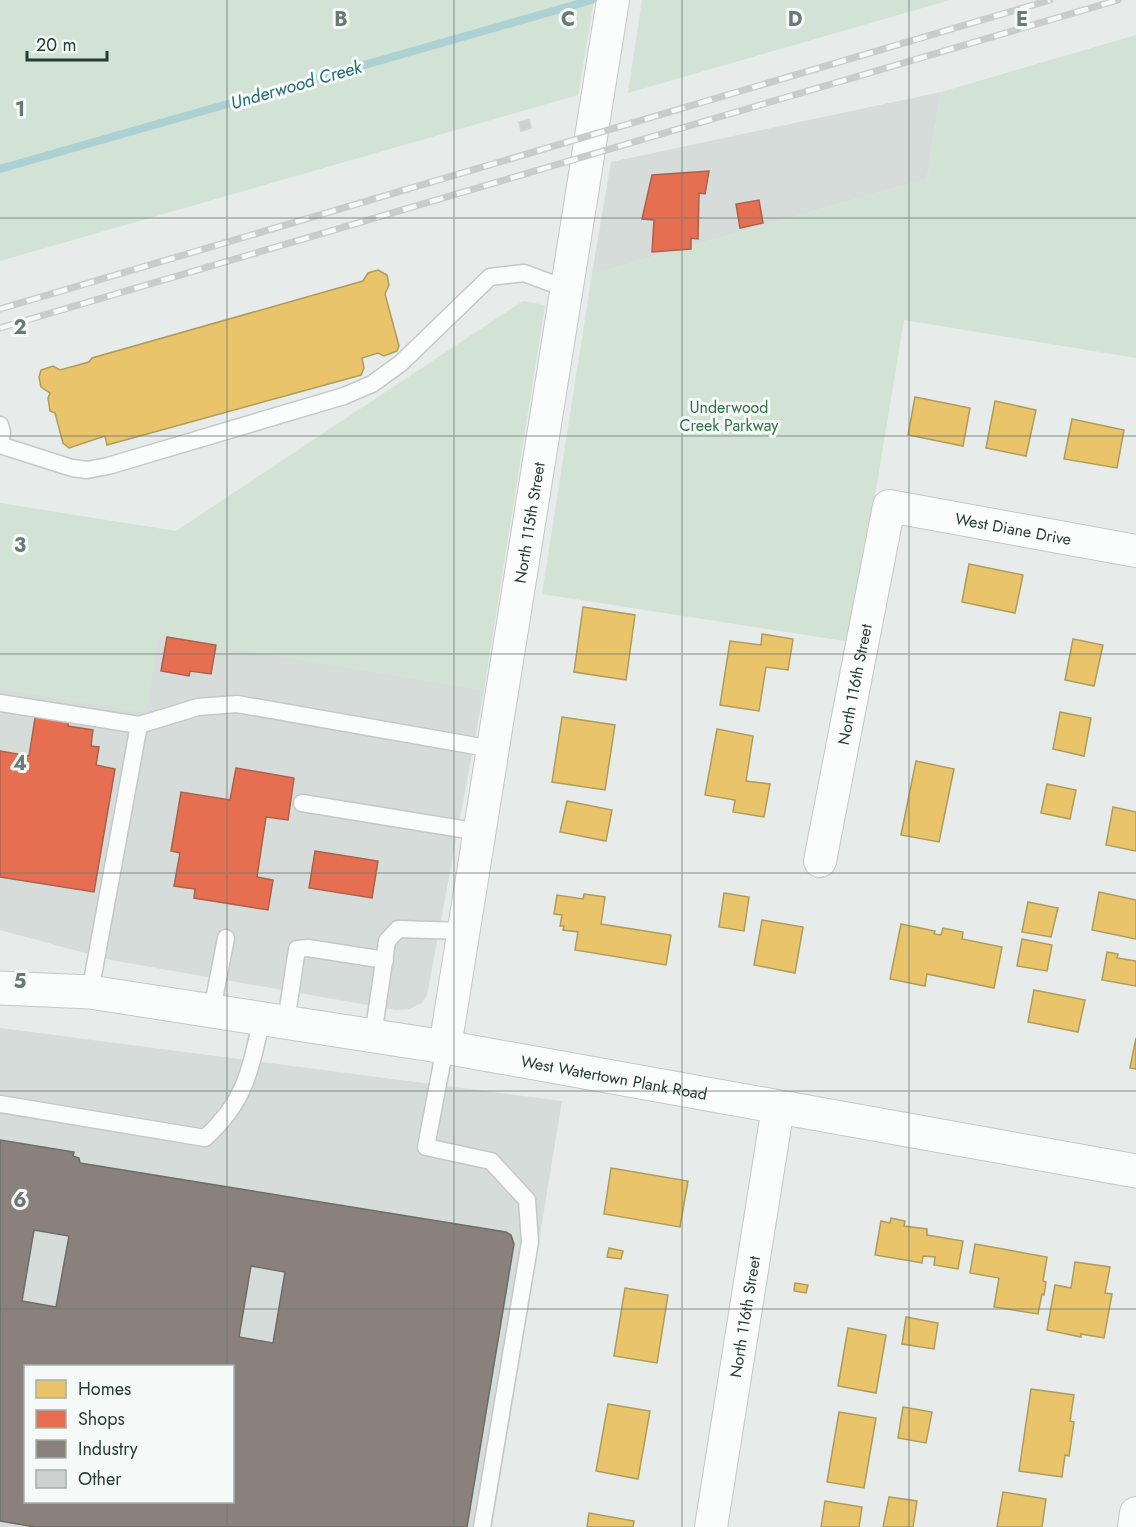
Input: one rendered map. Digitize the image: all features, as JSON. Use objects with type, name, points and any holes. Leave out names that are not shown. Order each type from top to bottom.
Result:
[{"type":"street","name":"North 115th Street","points":[[445,1047],[611,12]]},
{"type":"street","name":"West Diane Drive","points":[[889,506],[1136,551]]},
{"type":"street","name":"North 116th Street","points":[[820,861],[889,506]]},
{"type":"street","name":"West Watertown Plank Road","points":[[0,965],[90,992]]},
{"type":"street","name":"West Watertown Plank Road","points":[[0,988],[90,992],[445,1047],[1136,1171]]},
{"type":"street","name":"North 116th Street","points":[[711,1527],[778,1107]]},
{"type":"street","points":[[1134,1527],[1136,1513]]},
{"type":"lane","points":[[0,425],[2,432],[0,445],[72,468],[87,470],[108,466],[344,396],[372,384],[401,363],[490,277],[524,273],[567,289]]},
{"type":"lane","points":[[0,703],[139,725],[198,707],[237,704],[493,749]]},
{"type":"lane","points":[[90,992],[139,725]]},
{"type":"lane","points":[[302,803],[480,832]]},
{"type":"lane","points":[[373,1036],[387,941],[398,929],[464,931]]},
{"type":"lane","points":[[212,1010],[226,938]]},
{"type":"lane","points":[[0,1104],[205,1138],[221,1123],[248,1080],[274,1020],[297,949],[308,948],[385,960]]},
{"type":"lane","points":[[445,1047],[426,1147],[490,1161],[527,1200],[530,1242],[483,1527]]},
{"type":"shaded area","points":[[941,92],[927,179],[592,274],[611,162]]},
{"type":"shaded area","points":[[158,636],[484,690],[427,995],[422,1003],[409,1009],[396,1010],[111,960],[0,930],[0,688],[146,712]]},
{"type":"shaded area","points":[[0,1028],[562,1101],[492,1527],[0,1527]]},
{"type":"green space","points":[[0,0],[594,0],[578,95],[0,261]]},
{"type":"green space","points":[[642,0],[950,0],[628,93]]},
{"type":"green space","name":"Underwood Creek Parkway","points":[[1136,35],[1136,358],[904,320],[851,642],[542,594],[592,274],[927,179],[941,92]]},
{"type":"green space","points":[[523,301],[545,305],[484,690],[159,637],[146,713],[0,688],[0,503],[176,531]]},
{"type":"building: Homes","points":[[378,270],[387,275],[389,285],[385,294],[399,346],[397,351],[384,356],[378,353],[362,358],[364,368],[361,375],[107,445],[105,436],[69,448],[63,443],[55,413],[50,411],[48,398],[50,393],[41,387],[39,377],[41,370],[53,366],[60,370],[89,362],[92,358],[363,281],[368,273]]},
{"type":"building: Homes","points":[[915,397],[970,408],[963,446],[908,435]]},
{"type":"building: Homes","points":[[995,401],[1036,410],[1026,456],[986,448]]},
{"type":"building: Homes","points":[[1072,419],[1124,430],[1117,468],[1064,459]]},
{"type":"building: Homes","points":[[969,564],[1023,575],[1015,613],[962,602]]},
{"type":"building: Homes","points":[[583,607],[635,615],[626,680],[574,672]]},
{"type":"building: Homes","points":[[762,634],[793,639],[788,670],[766,667],[759,711],[720,705],[730,641],[761,645]]},
{"type":"building: Homes","points":[[1073,639],[1103,645],[1094,686],[1065,680]]},
{"type":"building: Homes","points":[[1060,712],[1091,718],[1084,756],[1053,749]]},
{"type":"building: Homes","points":[[562,717],[615,725],[605,790],[552,782]]},
{"type":"building: Homes","points":[[717,729],[753,736],[746,781],[770,784],[764,817],[733,812],[735,800],[705,795]]},
{"type":"building: Homes","points":[[916,761],[954,769],[939,842],[901,835]]},
{"type":"building: Homes","points":[[1047,784],[1076,790],[1070,819],[1041,813]]},
{"type":"building: Homes","points":[[567,801],[612,810],[606,841],[560,832]]},
{"type":"building: Homes","points":[[1113,807],[1136,812],[1136,851],[1106,845]]},
{"type":"building: Homes","points":[[1099,892],[1136,900],[1136,939],[1092,930]]},
{"type":"building: Homes","points":[[724,893],[749,897],[744,931],[719,927]]},
{"type":"building: Homes","points":[[584,894],[605,897],[601,924],[671,935],[666,965],[575,950],[578,932],[563,930],[564,926],[560,926],[562,915],[554,914],[557,895],[583,899]]},
{"type":"building: Homes","points":[[1028,902],[1058,908],[1051,937],[1022,932]]},
{"type":"building: Homes","points":[[762,920],[803,927],[795,973],[754,965]]},
{"type":"building: Homes","points":[[901,924],[935,931],[934,934],[941,935],[943,928],[963,932],[962,939],[1002,947],[994,988],[927,974],[925,986],[890,979]]},
{"type":"building: Homes","points":[[1022,939],[1052,945],[1047,971],[1017,966]]},
{"type":"building: Homes","points":[[1107,952],[1118,954],[1117,958],[1136,961],[1136,986],[1102,980]]},
{"type":"building: Homes","points":[[1034,990],[1085,1000],[1078,1032],[1028,1022]]},
{"type":"building: Homes","points":[[1136,1038],[1136,1069],[1130,1068]]},
{"type":"building: Homes","points":[[611,1168],[688,1181],[680,1227],[604,1214]]},
{"type":"building: Homes","points":[[891,1218],[905,1221],[904,1226],[927,1229],[927,1235],[963,1241],[958,1269],[934,1265],[935,1257],[923,1256],[922,1263],[875,1255],[881,1221],[890,1223]]},
{"type":"building: Homes","points":[[975,1244],[1047,1257],[1043,1281],[1046,1282],[1044,1295],[1042,1294],[1038,1314],[994,1307],[999,1278],[970,1273]]},
{"type":"building: Homes","points":[[609,1248],[623,1251],[621,1259],[607,1257]]},
{"type":"building: Homes","points":[[1075,1262],[1110,1267],[1105,1293],[1112,1294],[1104,1338],[1081,1334],[1081,1337],[1047,1330],[1055,1285],[1071,1288]]},
{"type":"building: Homes","points":[[795,1283],[808,1285],[806,1293],[794,1291]]},
{"type":"building: Homes","points":[[625,1288],[668,1295],[657,1363],[614,1356]]},
{"type":"building: Homes","points":[[906,1317],[938,1323],[934,1349],[902,1344]]},
{"type":"building: Homes","points":[[848,1328],[886,1335],[876,1393],[838,1386]]},
{"type":"building: Homes","points":[[1031,1389],[1074,1395],[1070,1421],[1074,1422],[1069,1456],[1065,1455],[1062,1477],[1019,1471]]},
{"type":"building: Homes","points":[[608,1404],[650,1411],[638,1479],[596,1471]]},
{"type":"building: Homes","points":[[903,1407],[932,1412],[926,1443],[898,1438]]},
{"type":"building: Homes","points":[[839,1412],[876,1418],[864,1488],[827,1482]]},
{"type":"building: Homes","points":[[1003,1492],[1046,1499],[1042,1527],[997,1527]]},
{"type":"building: Homes","points":[[889,1497],[917,1501],[913,1527],[883,1527]]},
{"type":"building: Homes","points":[[825,1501],[862,1507],[859,1527],[821,1527]]},
{"type":"building: Homes","points":[[589,1513],[634,1521],[633,1527],[587,1527]]},
{"type":"building: Shops","points":[[709,171],[705,194],[699,193],[698,239],[691,238],[691,249],[652,252],[654,220],[642,219],[652,175]]},
{"type":"building: Shops","points":[[759,200],[763,223],[740,228],[736,204]]},
{"type":"building: Shops","points":[[167,637],[216,645],[211,674],[190,671],[189,676],[161,671]]},
{"type":"building: Shops","points":[[36,712],[69,718],[68,726],[93,730],[91,746],[99,747],[96,765],[115,769],[94,892],[0,877],[0,751],[29,756]]},
{"type":"building: Shops","points":[[236,768],[294,778],[288,820],[266,817],[257,877],[273,880],[268,910],[194,898],[195,889],[174,886],[180,853],[171,851],[181,792],[230,800]]},
{"type":"building: Shops","points":[[315,851],[378,861],[372,898],[309,888]]},
{"type":"building: Industry","points":[[0,1140],[74,1152],[73,1156],[79,1158],[80,1163],[506,1232],[511,1235],[514,1244],[467,1527],[35,1527],[0,1521]],"holes":[[[34,1230],[69,1236],[56,1307],[22,1301]],[[251,1266],[285,1272],[273,1343],[239,1337]]]},
{"type":"building: Other","points":[[529,120],[531,128],[521,131],[519,122]]},
{"type":"waterway","name":"Underwood Creek","points":[[0,169],[592,0]]},
{"type":"railway","points":[[0,309],[1050,0]]},
{"type":"railway","points":[[0,328],[1118,0]]}]
